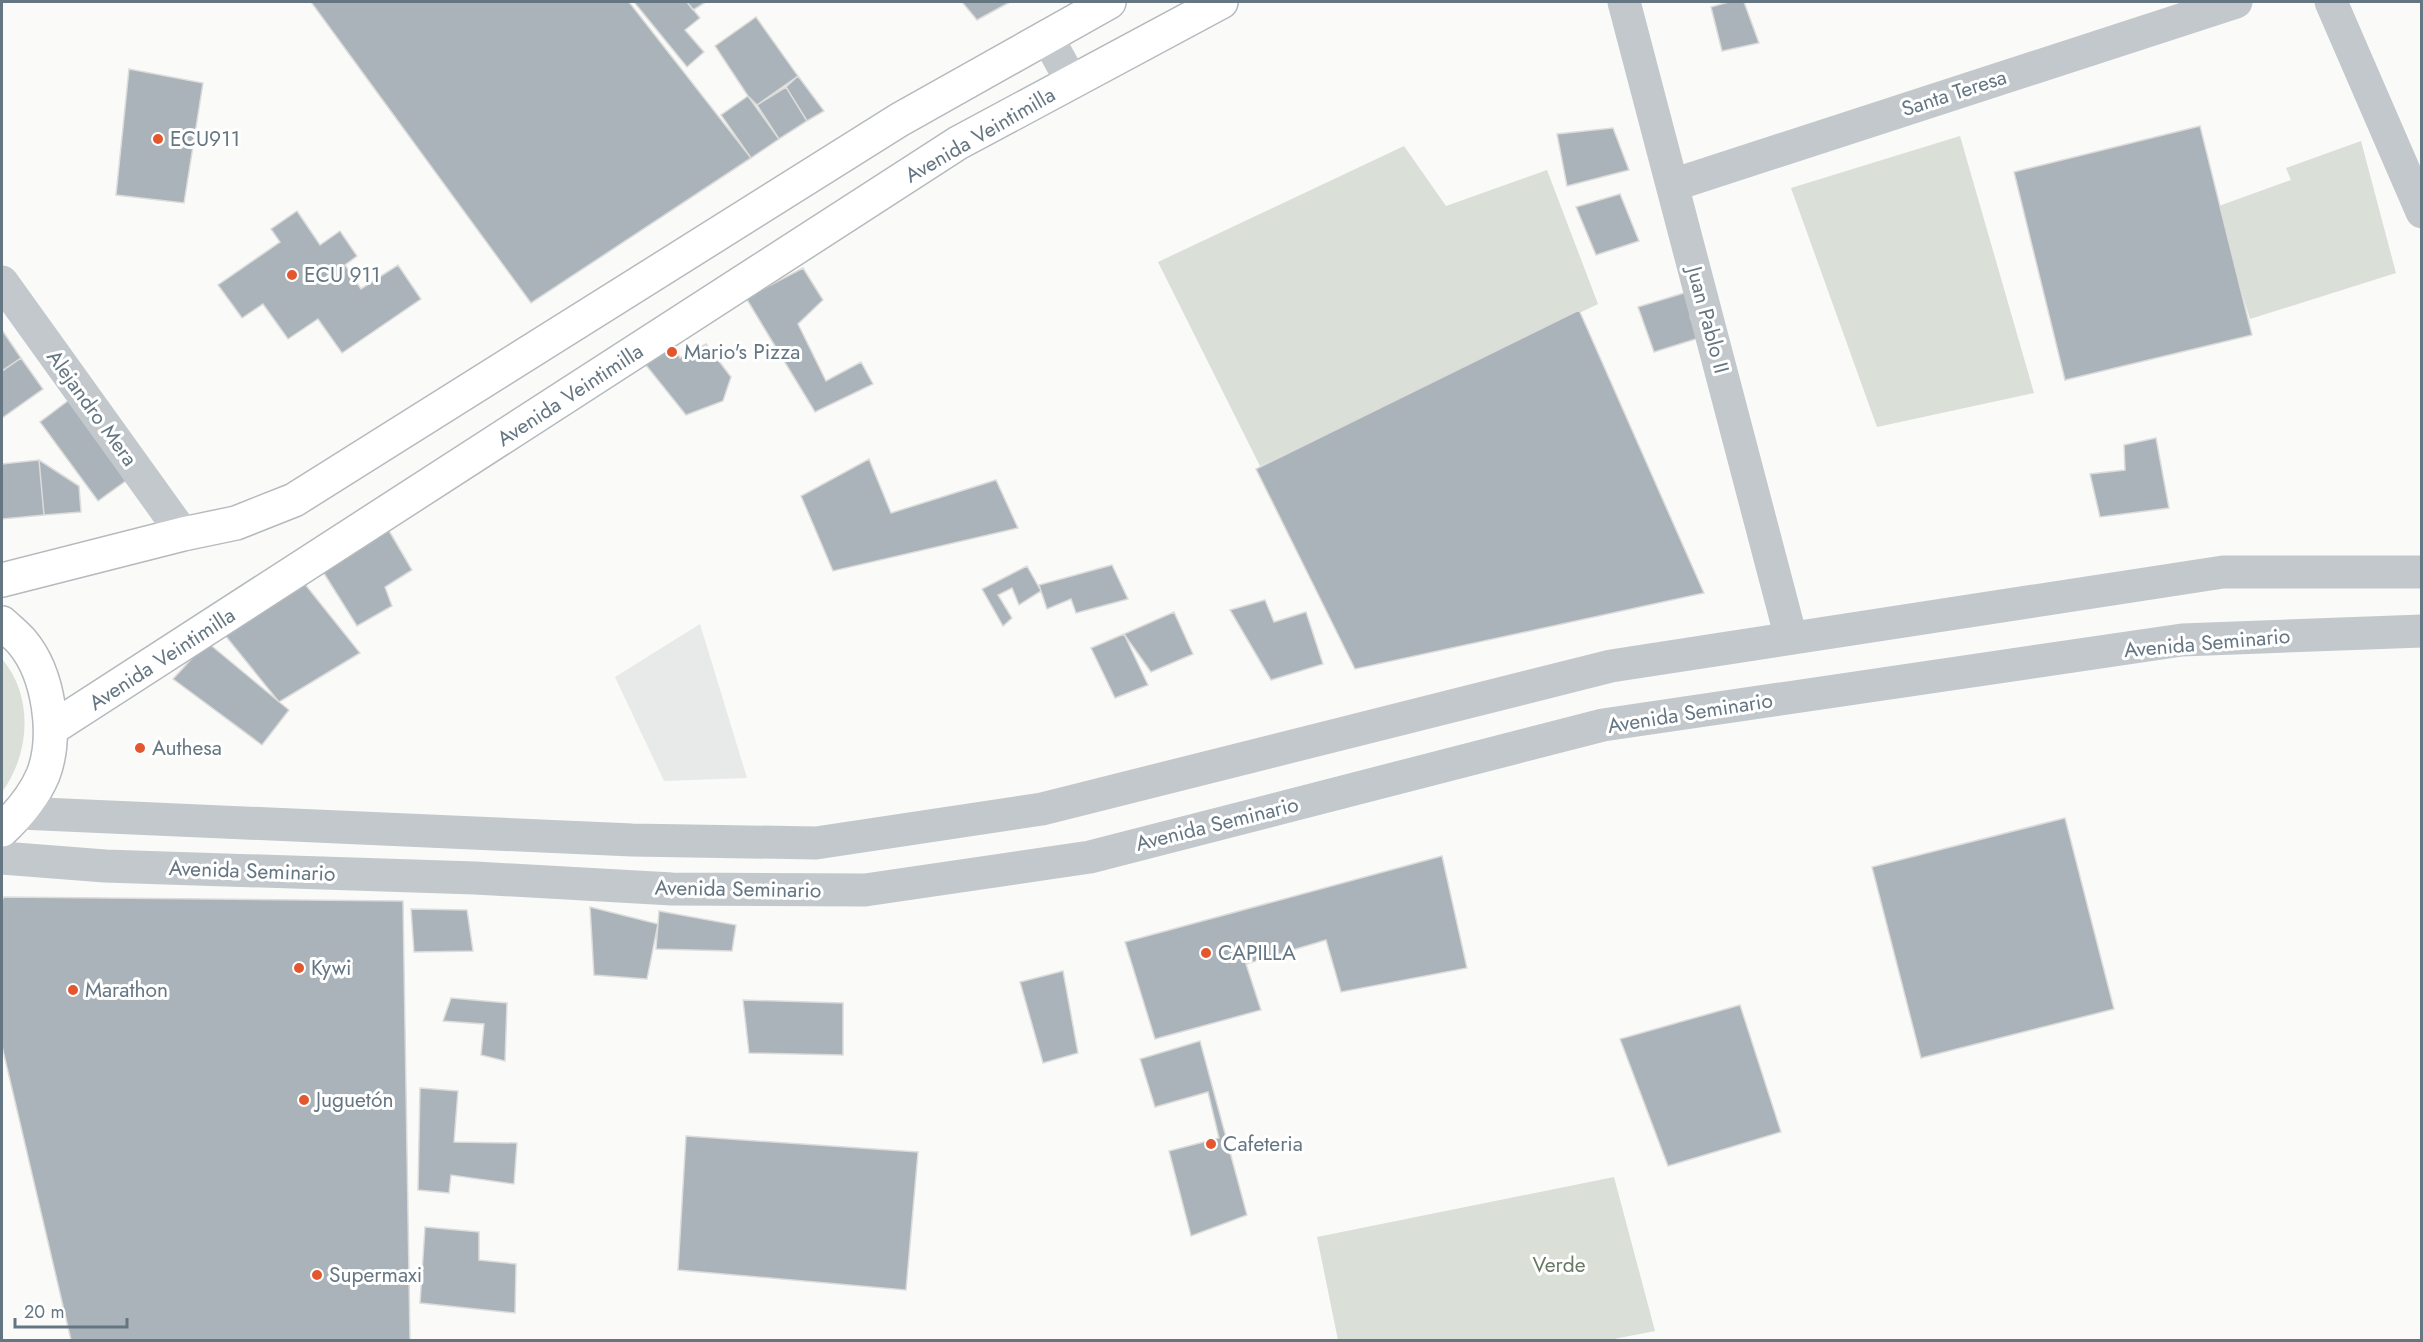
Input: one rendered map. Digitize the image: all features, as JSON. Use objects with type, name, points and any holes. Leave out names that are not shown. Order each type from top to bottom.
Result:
[{"type":"main road","points":[[2,580],[183,534],[236,523],[294,500],[899,120],[1110,2]]},
{"type":"main road","name":"Avenida Veintimilla","points":[[51,729],[958,143],[1221,2]]},
{"type":"main road","points":[[2,623],[23,643],[45,684],[51,729],[43,774],[11,822]]},
{"type":"street","name":"Juan Pablo II","points":[[1624,2],[1791,638]]},
{"type":"street","name":"Santa Teresa","points":[[1673,185],[2236,2]]},
{"type":"street","points":[[2331,2],[2421,212]]},
{"type":"street","points":[[1047,37],[1072,82]]},
{"type":"street","name":"Alejandro Mera","points":[[2,282],[183,534]]},
{"type":"street","points":[[11,822],[816,843],[1042,809],[1611,666],[2223,572],[2421,572]]},
{"type":"street","name":"Avenida Seminario","points":[[2,858],[105,866],[475,878],[672,889],[865,890],[1090,857],[1604,725],[2182,640],[2421,631]]},
{"type":"shaded area","points":[[700,624],[747,778],[664,781],[615,677]]},
{"type":"green space","points":[[1960,136],[2034,393],[1877,427],[1791,188]]},
{"type":"green space","points":[[2361,141],[2396,273],[2250,319],[2216,207],[2291,180],[2286,168]]},
{"type":"green space","points":[[1404,146],[1446,206],[1547,170],[1598,304],[1260,466],[1158,262]]},
{"type":"green space","points":[[2,659],[19,690],[24,725],[23,743],[18,760],[2,792]]},
{"type":"green space","name":"Verde","points":[[1614,1177],[1655,1331],[1609,1340],[1338,1340],[1317,1237]]},
{"type":"building","points":[[311,2],[629,2],[751,158],[531,303]]},
{"type":"building","points":[[634,2],[687,2],[700,18],[685,30],[704,52],[687,67]]},
{"type":"building","points":[[687,2],[706,2],[693,10]]},
{"type":"building","points":[[962,2],[1010,2],[977,20]]},
{"type":"building","points":[[1729,2],[1744,2],[1759,43],[1722,51],[1711,7]]},
{"type":"building","points":[[756,17],[798,76],[757,105],[748,96],[715,46]]},
{"type":"building","name":"ECU911","points":[[129,69],[203,83],[184,203],[116,195]]},
{"type":"building","points":[[798,76],[824,111],[807,121],[786,87]]},
{"type":"building","points":[[786,87],[807,121],[779,139],[757,105]]},
{"type":"building","points":[[748,96],[779,139],[751,158],[721,115]]},
{"type":"building","points":[[2200,126],[2252,335],[2065,380],[2014,172]]},
{"type":"building","points":[[1613,128],[1629,170],[1567,186],[1557,134]]},
{"type":"building","points":[[1620,194],[1639,241],[1596,255],[1576,207]]},
{"type":"building","name":"ECU 911","points":[[297,211],[320,245],[340,231],[357,256],[345,265],[361,289],[398,265],[421,299],[342,353],[318,319],[288,339],[263,304],[242,318],[218,285],[280,242],[271,229]]},
{"type":"building","points":[[803,268],[823,300],[798,324],[826,381],[861,362],[873,384],[815,412],[746,298]]},
{"type":"building","points":[[1694,290],[1702,313],[1690,317],[1699,338],[1654,352],[1638,307]]},
{"type":"building","points":[[1579,310],[1704,593],[1355,669],[1256,469]]},
{"type":"building","points":[[2,330],[21,358],[2,371]]},
{"type":"building","points":[[670,338],[680,358],[706,344],[731,377],[723,401],[686,415],[641,359]]},
{"type":"building","points":[[21,358],[43,389],[2,418],[2,371]]},
{"type":"building","points":[[69,400],[127,480],[98,501],[40,422]]},
{"type":"building","points":[[2156,438],[2169,508],[2100,517],[2090,474],[2125,470],[2124,445]]},
{"type":"building","points":[[869,459],[891,513],[996,480],[1018,528],[833,571],[801,496]]},
{"type":"building","points":[[39,460],[44,515],[2,519],[2,464]]},
{"type":"building","points":[[39,460],[79,486],[81,512],[44,515]]},
{"type":"building","points":[[388,529],[412,570],[385,587],[392,606],[357,626],[320,567]]},
{"type":"building","points":[[1112,565],[1128,599],[1076,613],[1071,599],[1047,609],[1039,585]]},
{"type":"building","points":[[1027,566],[1041,591],[1019,605],[1012,588],[998,595],[1012,618],[1003,626],[982,589]]},
{"type":"building","points":[[304,583],[360,653],[279,702],[224,634]]},
{"type":"building","points":[[1265,600],[1274,622],[1306,612],[1323,664],[1271,680],[1230,610]]},
{"type":"building","points":[[1174,612],[1193,654],[1151,672],[1124,634]]},
{"type":"building","points":[[1124,634],[1148,685],[1115,698],[1091,648]]},
{"type":"building","points":[[207,642],[289,710],[262,745],[173,679]]},
{"type":"building","points":[[2065,818],[2114,1009],[1921,1058],[1872,867]]},
{"type":"building","name":"CAPILLA","points":[[1442,856],[1467,968],[1341,992],[1326,940],[1246,964],[1261,1010],[1155,1039],[1125,942]]},
{"type":"building","points":[[4,897],[403,901],[410,1340],[71,1340],[2,1046],[2,900]]},
{"type":"building","points":[[590,907],[658,924],[647,979],[594,975]]},
{"type":"building","points":[[411,909],[467,910],[473,951],[414,952]]},
{"type":"building","points":[[659,911],[736,925],[732,951],[656,949]]},
{"type":"building","points":[[1063,971],[1078,1053],[1043,1063],[1020,982]]},
{"type":"building","points":[[451,998],[507,1003],[505,1061],[481,1055],[484,1024],[443,1021]]},
{"type":"building","points":[[743,1000],[843,1003],[843,1055],[749,1053]]},
{"type":"building","points":[[1740,1005],[1781,1132],[1668,1166],[1620,1039]]},
{"type":"building","name":"Cafeteria","points":[[1200,1041],[1247,1215],[1191,1236],[1169,1151],[1219,1138],[1208,1092],[1155,1107],[1140,1059]]},
{"type":"building","points":[[420,1088],[458,1091],[454,1142],[517,1143],[514,1184],[451,1175],[449,1193],[418,1190]]},
{"type":"building","points":[[686,1136],[918,1152],[906,1290],[678,1270]]},
{"type":"building","points":[[425,1227],[479,1232],[479,1260],[516,1264],[515,1313],[420,1303]]},
{"type":"place","name":"ECU911","points":[[158,139]]},
{"type":"place","name":"ECU 911","points":[[292,275]]},
{"type":"place","name":"Mario's Pizza","points":[[672,352]]},
{"type":"place","name":"Authesa","points":[[140,748]]},
{"type":"place","name":"CAPILLA","points":[[1206,953]]},
{"type":"place","name":"Kywi","points":[[299,968]]},
{"type":"place","name":"Marathon","points":[[73,990]]},
{"type":"place","name":"Juguetón","points":[[304,1100]]},
{"type":"place","name":"Cafeteria","points":[[1211,1144]]},
{"type":"place","name":"Supermaxi","points":[[317,1275]]}]
